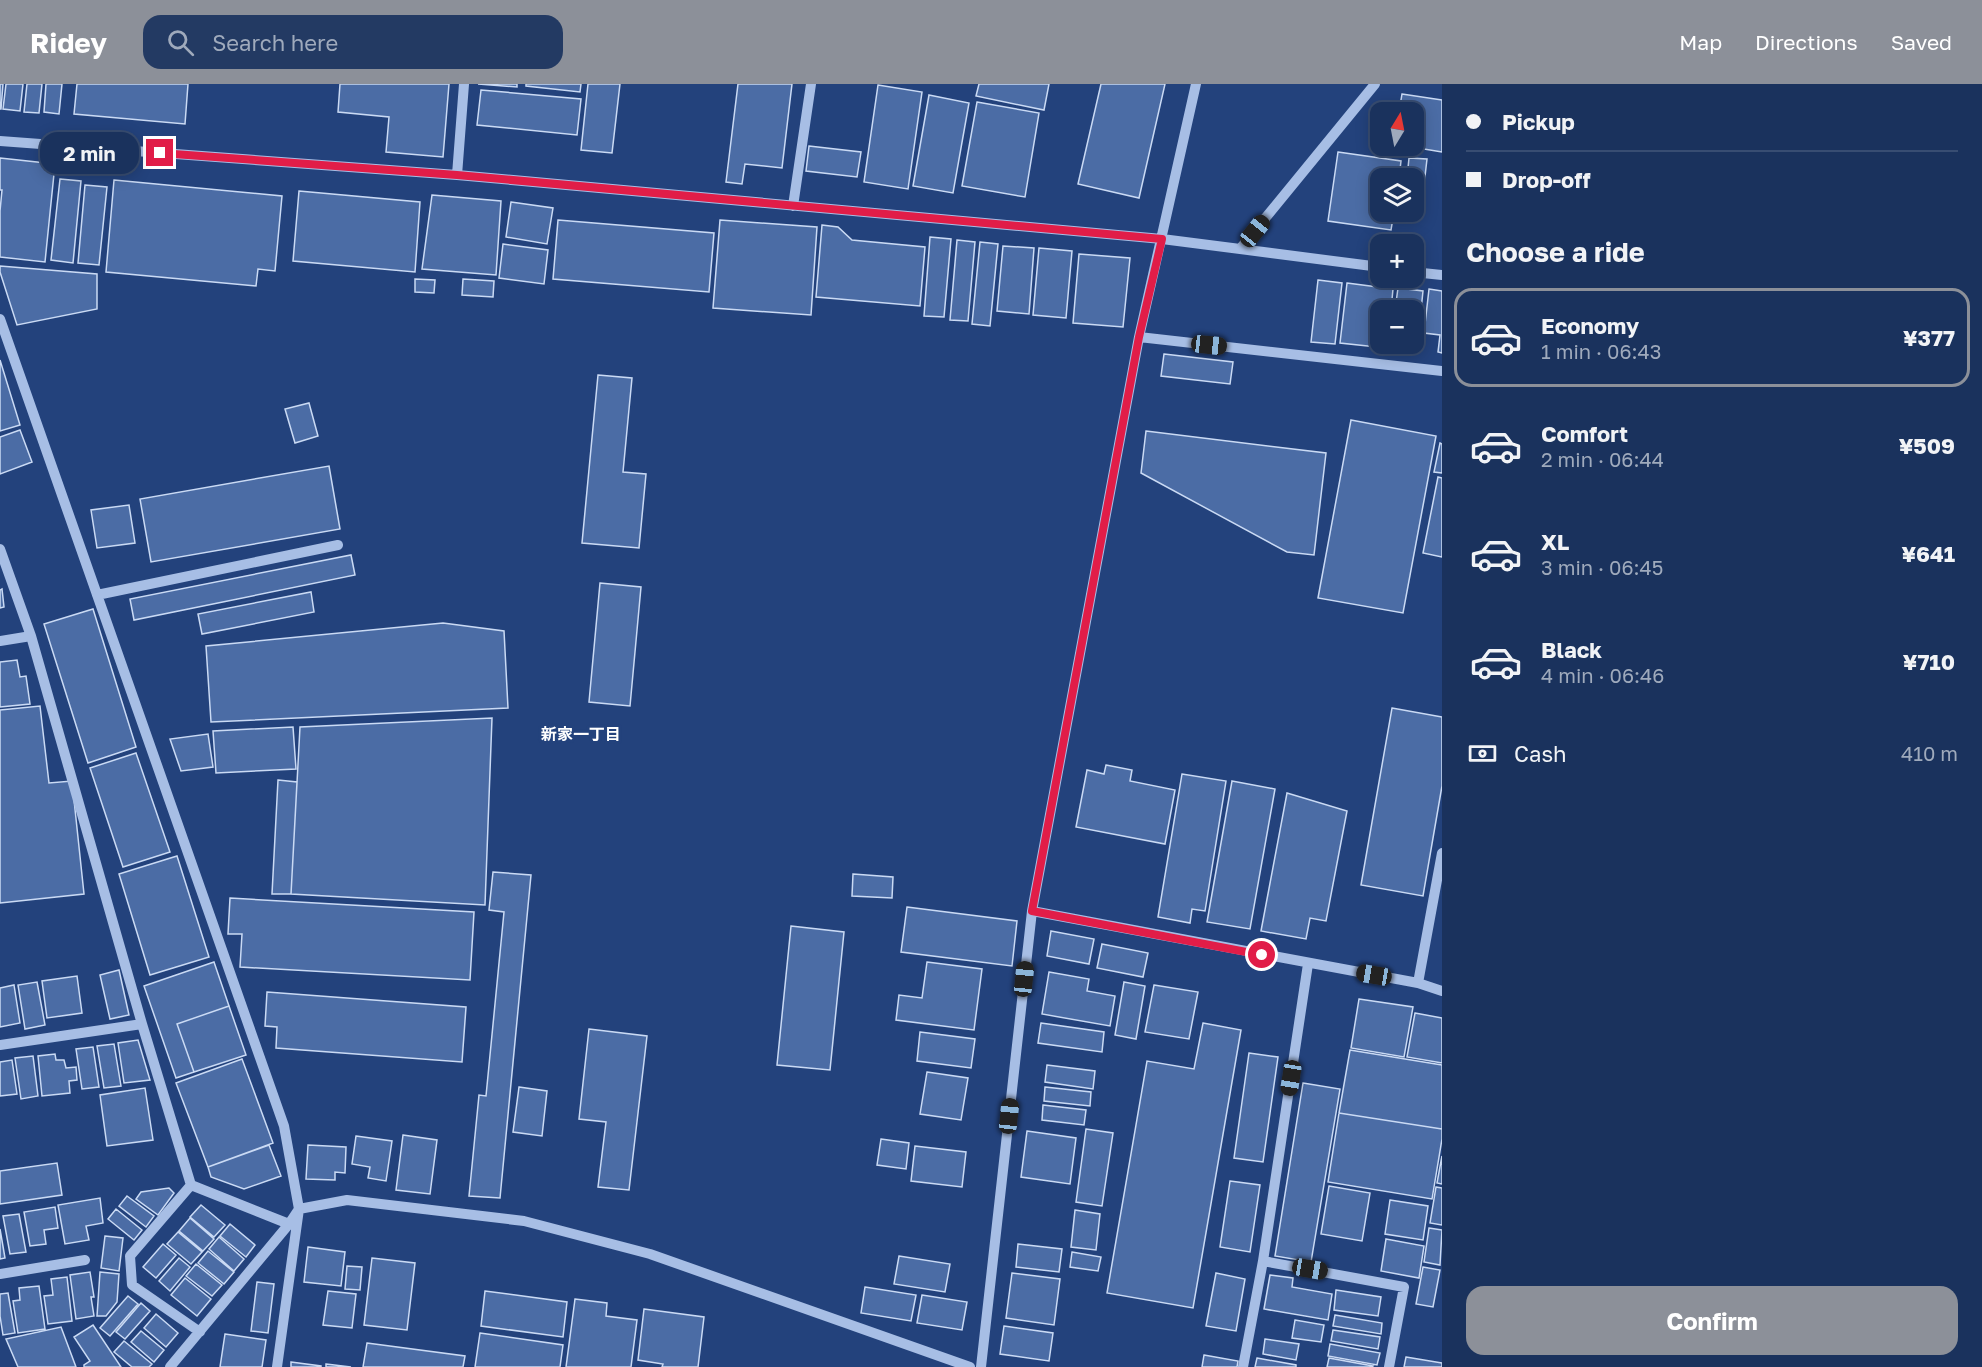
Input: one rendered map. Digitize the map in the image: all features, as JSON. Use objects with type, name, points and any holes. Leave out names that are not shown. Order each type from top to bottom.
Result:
[{"type":"street","points":[[457,175],[464,84]]},
{"type":"street","points":[[793,206],[811,84]]},
{"type":"street","points":[[981,1367],[1032,911],[1139,337],[1196,84]]},
{"type":"street","points":[[1240,249],[1376,84]]},
{"type":"street","points":[[0,141],[457,175],[1162,239],[1370,266]]},
{"type":"street","points":[[1424,273],[1442,275]]},
{"type":"street","points":[[0,319],[284,1126],[299,1209],[277,1367]]},
{"type":"street","points":[[1139,337],[1442,371]]},
{"type":"street","points":[[98,595],[338,545]]},
{"type":"street","points":[[0,549],[31,636],[142,1024],[191,1185]]},
{"type":"street","points":[[0,641],[31,636]]},
{"type":"street","points":[[1418,983],[1442,853]]},
{"type":"street","points":[[1032,911],[1418,983],[1442,992]]},
{"type":"street","points":[[1243,1367],[1263,1261],[1308,964]]},
{"type":"street","points":[[0,1045],[142,1024]]},
{"type":"street","points":[[191,1185],[289,1224]]},
{"type":"street","points":[[191,1185],[130,1256],[132,1285],[200,1332]]},
{"type":"street","points":[[170,1367],[299,1209],[347,1200],[524,1221],[650,1254],[970,1367]]},
{"type":"street","points":[[0,1274],[85,1260]]},
{"type":"street","points":[[1263,1261],[1404,1287],[1389,1367]]},
{"type":"building","points":[[0,84],[3,84],[1,109],[0,109]]},
{"type":"building","points":[[6,84],[23,84],[20,111],[3,109]]},
{"type":"building","points":[[27,84],[42,84],[39,113],[24,112]]},
{"type":"building","points":[[46,84],[62,84],[59,114],[44,112]]},
{"type":"building","points":[[77,84],[188,84],[185,124],[74,114]]},
{"type":"building","points":[[340,84],[449,84],[443,157],[386,152],[389,117],[338,112]]},
{"type":"building","points":[[478,84],[517,84],[517,87]]},
{"type":"building","points":[[526,84],[581,84],[580,92],[526,86]]},
{"type":"building","points":[[588,84],[620,84],[612,153],[581,150]]},
{"type":"building","points":[[738,84],[792,84],[782,168],[745,164],[742,184],[726,182]]},
{"type":"building","points":[[979,84],[1049,84],[1044,110],[976,96]]},
{"type":"building","points":[[1101,84],[1165,84],[1139,198],[1078,184]]},
{"type":"building","points":[[878,85],[922,92],[908,189],[864,182]]},
{"type":"building","points":[[481,90],[581,99],[577,135],[477,125]]},
{"type":"building","points":[[1402,94],[1442,100],[1442,152],[1424,149],[1424,102],[1401,102]]},
{"type":"building","points":[[929,95],[969,103],[953,193],[913,186]]},
{"type":"building","points":[[977,102],[1039,113],[1025,197],[962,186]]},
{"type":"building","points":[[809,146],[861,152],[857,177],[806,171]]},
{"type":"building","points":[[1338,152],[1401,161],[1400,168],[1370,168],[1370,222],[1392,222],[1391,230],[1328,221]]},
{"type":"building","points":[[0,158],[55,164],[45,262],[0,257],[2,190],[0,190]]},
{"type":"building","points":[[1409,158],[1427,159],[1424,185],[1424,168],[1408,168]]},
{"type":"building","points":[[60,179],[81,181],[73,263],[51,260]]},
{"type":"building","points":[[114,180],[282,196],[275,271],[258,269],[256,286],[106,272]]},
{"type":"building","points":[[85,185],[107,187],[99,265],[78,263]]},
{"type":"building","points":[[299,191],[420,202],[415,272],[293,261]]},
{"type":"building","points":[[432,195],[501,201],[496,275],[422,269]]},
{"type":"building","points":[[511,202],[553,208],[547,244],[506,237]]},
{"type":"building","points":[[558,220],[714,233],[709,292],[553,279]]},
{"type":"building","points":[[720,220],[817,227],[811,315],[713,308]]},
{"type":"building","points":[[822,225],[838,227],[852,240],[925,247],[920,306],[816,297]]},
{"type":"building","points":[[930,237],[951,239],[944,317],[924,316]]},
{"type":"building","points":[[957,240],[975,242],[968,321],[950,320]]},
{"type":"building","points":[[980,242],[998,244],[990,326],[972,324]]},
{"type":"building","points":[[503,244],[548,250],[544,284],[499,278]]},
{"type":"building","points":[[1003,246],[1034,248],[1029,314],[997,311]]},
{"type":"building","points":[[1039,248],[1072,251],[1066,318],[1033,315]]},
{"type":"building","points":[[1079,254],[1130,258],[1123,327],[1073,323]]},
{"type":"building","points":[[0,266],[97,274],[97,309],[17,325]]},
{"type":"building","points":[[415,279],[435,280],[434,293],[415,292]]},
{"type":"building","points":[[463,279],[494,281],[493,297],[462,295]]},
{"type":"building","points":[[1318,280],[1342,283],[1335,344],[1311,342]]},
{"type":"building","points":[[1347,283],[1370,286],[1370,288],[1393,289],[1392,300],[1370,300],[1370,346],[1340,343]]},
{"type":"building","points":[[1398,288],[1423,291],[1422,300],[1396,300]]},
{"type":"building","points":[[1429,289],[1442,291],[1442,353],[1438,352],[1440,335],[1424,333]]},
{"type":"building","points":[[1164,354],[1233,362],[1230,384],[1161,376]]},
{"type":"building","points":[[0,360],[20,425],[0,431]]},
{"type":"building","points":[[598,375],[632,378],[623,472],[646,474],[639,548],[582,543]]},
{"type":"building","points":[[309,403],[318,436],[295,443],[285,409]]},
{"type":"building","points":[[1351,420],[1436,436],[1403,613],[1318,598]]},
{"type":"building","points":[[20,430],[32,462],[0,474],[0,437]]},
{"type":"building","points":[[1146,431],[1326,453],[1314,555],[1287,552],[1141,473]]},
{"type":"building","points":[[1440,443],[1442,444],[1442,473],[1434,472]]},
{"type":"building","points":[[329,466],[340,529],[151,562],[140,499]]},
{"type":"building","points":[[1438,477],[1442,478],[1442,557],[1423,553]]},
{"type":"building","points":[[129,505],[135,543],[97,548],[91,510]]},
{"type":"building","points":[[351,555],[355,575],[134,620],[130,599]]},
{"type":"building","points":[[600,583],[641,587],[630,706],[589,702]]},
{"type":"building","points":[[2,589],[4,607],[0,608],[0,590]]},
{"type":"building","points":[[311,592],[314,612],[202,634],[198,614]]},
{"type":"building","points":[[93,609],[136,747],[88,763],[44,624]]},
{"type":"building","points":[[443,623],[504,631],[508,708],[211,722],[206,646]]},
{"type":"building","points":[[17,660],[20,677],[26,676],[30,704],[0,707],[0,662]]},
{"type":"building","points":[[40,706],[49,783],[72,781],[84,894],[0,903],[0,710]]},
{"type":"building","points":[[1392,708],[1442,717],[1442,786],[1423,896],[1361,885]]},
{"type":"building","points":[[492,718],[485,905],[291,894],[300,727]]},
{"type":"building","points":[[293,727],[296,769],[216,773],[213,731]]},
{"type":"building","points":[[208,734],[213,767],[181,771],[170,739]]},
{"type":"building","points":[[136,753],[170,852],[123,867],[90,768]]},
{"type":"building","points":[[1106,765],[1132,770],[1130,781],[1175,790],[1165,844],[1076,827],[1087,770],[1104,774]]},
{"type":"building","points":[[1182,774],[1226,781],[1205,911],[1192,909],[1190,923],[1158,917]]},
{"type":"building","points":[[278,780],[297,782],[291,894],[272,894]]},
{"type":"building","points":[[1232,781],[1275,789],[1250,929],[1207,922]]},
{"type":"building","points":[[1287,793],[1347,811],[1326,921],[1310,918],[1306,939],[1261,931]]},
{"type":"building","points":[[177,856],[209,957],[150,975],[119,874]]},
{"type":"building","points":[[493,872],[531,875],[500,1198],[469,1196],[479,1095],[486,1096],[504,912],[489,910]]},
{"type":"building","points":[[853,874],[893,877],[892,898],[852,896]]},
{"type":"building","points":[[230,898],[474,912],[470,980],[240,967],[242,934],[228,934]]},
{"type":"building","points":[[907,907],[1017,921],[1012,966],[901,952]]},
{"type":"building","points":[[791,926],[844,932],[830,1070],[777,1065]]},
{"type":"building","points":[[1051,931],[1094,939],[1089,964],[1047,956]]},
{"type":"building","points":[[1102,944],[1148,953],[1143,977],[1097,968]]},
{"type":"building","points":[[214,962],[229,1006],[177,1024],[194,1072],[176,1078],[144,986]]},
{"type":"building","points":[[927,962],[982,969],[974,1030],[896,1020],[899,995],[922,998]]},
{"type":"building","points":[[119,970],[129,1015],[110,1019],[100,975]]},
{"type":"building","points":[[1049,972],[1089,979],[1087,991],[1115,996],[1110,1026],[1042,1014]]},
{"type":"building","points":[[77,976],[82,1013],[47,1018],[42,981]]},
{"type":"building","points":[[37,982],[45,1025],[25,1029],[18,985]]},
{"type":"building","points":[[1124,982],[1145,986],[1136,1039],[1115,1035]]},
{"type":"building","points":[[14,985],[20,1023],[0,1027],[0,988]]},
{"type":"building","points":[[1154,985],[1198,992],[1189,1039],[1145,1032]]},
{"type":"building","points":[[267,992],[466,1007],[462,1062],[276,1048],[277,1027],[265,1026]]},
{"type":"building","points":[[1359,999],[1413,1007],[1404,1057],[1351,1048]]},
{"type":"building","points":[[229,1006],[246,1055],[194,1072],[177,1024]]},
{"type":"building","points":[[1415,1013],[1442,1018],[1442,1063],[1407,1057]]},
{"type":"building","points":[[1041,1023],[1104,1032],[1102,1052],[1038,1043]]},
{"type":"building","points":[[1203,1023],[1241,1030],[1193,1308],[1107,1293],[1147,1061],[1194,1069]]},
{"type":"building","points":[[589,1029],[647,1036],[629,1190],[598,1187],[606,1122],[579,1119]]},
{"type":"building","points":[[920,1032],[975,1039],[971,1068],[917,1061]]},
{"type":"building","points":[[138,1040],[150,1080],[124,1083],[118,1043]]},
{"type":"building","points":[[114,1044],[121,1086],[104,1088],[97,1046]]},
{"type":"building","points":[[93,1047],[99,1087],[82,1089],[76,1049]]},
{"type":"building","points":[[1350,1050],[1442,1065],[1442,1129],[1339,1113]]},
{"type":"building","points":[[1249,1053],[1278,1057],[1263,1162],[1234,1158]]},
{"type":"building","points":[[55,1054],[56,1060],[64,1060],[66,1068],[76,1067],[77,1080],[69,1081],[70,1093],[42,1096],[38,1056]]},
{"type":"building","points":[[33,1056],[38,1096],[21,1099],[15,1058]]},
{"type":"building","points":[[242,1059],[273,1143],[208,1167],[176,1083]]},
{"type":"building","points":[[12,1060],[17,1094],[0,1096],[0,1062]]},
{"type":"building","points":[[1047,1065],[1095,1071],[1093,1089],[1045,1082]]},
{"type":"building","points":[[927,1072],[968,1078],[961,1120],[920,1114]]},
{"type":"building","points":[[1303,1083],[1340,1089],[1311,1262],[1275,1256]]},
{"type":"building","points":[[519,1087],[547,1091],[542,1136],[513,1132]]},
{"type":"building","points":[[1045,1087],[1091,1092],[1090,1106],[1044,1101]]},
{"type":"building","points":[[145,1088],[153,1140],[107,1146],[100,1095]]},
{"type":"building","points":[[1043,1105],[1086,1110],[1084,1125],[1042,1120]]},
{"type":"building","points":[[1339,1113],[1442,1129],[1432,1199],[1328,1182]]},
{"type":"building","points":[[1086,1129],[1113,1133],[1102,1206],[1076,1202]]},
{"type":"building","points":[[1027,1131],[1076,1138],[1070,1184],[1021,1177]]},
{"type":"building","points":[[403,1135],[437,1140],[430,1194],[396,1190]]},
{"type":"building","points":[[356,1136],[392,1141],[386,1181],[368,1178],[370,1167],[352,1164]]},
{"type":"building","points":[[881,1139],[909,1143],[906,1169],[877,1165]]},
{"type":"building","points":[[269,1145],[281,1176],[244,1189],[211,1177],[208,1167]]},
{"type":"building","points":[[308,1145],[346,1147],[345,1173],[335,1172],[335,1180],[306,1179]]},
{"type":"building","points":[[915,1146],[966,1152],[962,1187],[911,1181]]},
{"type":"building","points":[[1442,1156],[1442,1184],[1437,1183]]},
{"type":"building","points":[[57,1163],[62,1195],[0,1204],[0,1171]]},
{"type":"building","points":[[1230,1181],[1260,1185],[1250,1252],[1220,1247]]},
{"type":"building","points":[[1329,1186],[1370,1193],[1362,1241],[1321,1234]]},
{"type":"building","points":[[1436,1187],[1442,1188],[1442,1225],[1430,1223]]},
{"type":"building","points":[[169,1188],[174,1193],[158,1215],[136,1199],[141,1192]]},
{"type":"building","points":[[127,1196],[154,1216],[146,1227],[119,1206]]},
{"type":"building","points":[[100,1198],[103,1223],[86,1226],[89,1240],[65,1244],[58,1205]]},
{"type":"building","points":[[1390,1200],[1428,1206],[1423,1240],[1385,1234]]},
{"type":"building","points":[[201,1205],[225,1225],[214,1237],[190,1217]]},
{"type":"building","points":[[55,1207],[58,1228],[44,1230],[46,1244],[30,1246],[24,1212]]},
{"type":"building","points":[[116,1209],[142,1230],[134,1240],[108,1219]]},
{"type":"building","points":[[1075,1210],[1100,1214],[1096,1250],[1071,1247]]},
{"type":"building","points":[[19,1214],[26,1252],[10,1254],[3,1216]]},
{"type":"building","points":[[190,1218],[214,1239],[203,1251],[179,1231]]},
{"type":"building","points":[[230,1224],[255,1245],[246,1257],[220,1236]]},
{"type":"building","points":[[1429,1228],[1442,1230],[1440,1265],[1424,1262]]},
{"type":"building","points":[[0,1229],[5,1258],[0,1259]]},
{"type":"building","points":[[178,1232],[202,1252],[191,1264],[167,1244]]},
{"type":"building","points":[[105,1236],[123,1238],[119,1271],[101,1268]]},
{"type":"building","points":[[219,1237],[244,1259],[234,1271],[209,1249]]},
{"type":"building","points":[[1386,1239],[1424,1246],[1419,1278],[1381,1271]]},
{"type":"building","points":[[163,1244],[176,1255],[156,1278],[143,1267]]},
{"type":"building","points":[[1018,1244],[1062,1249],[1059,1272],[1016,1267]]},
{"type":"building","points":[[308,1247],[345,1252],[341,1286],[304,1282]]},
{"type":"building","points":[[208,1251],[234,1272],[224,1284],[198,1263]]},
{"type":"building","points":[[1072,1252],[1101,1257],[1098,1271],[1070,1267]]},
{"type":"building","points":[[899,1256],[950,1264],[945,1292],[894,1284]]},
{"type":"building","points":[[179,1258],[190,1267],[170,1291],[159,1281]]},
{"type":"building","points":[[372,1258],[415,1263],[407,1330],[364,1325]]},
{"type":"building","points":[[196,1264],[222,1285],[212,1296],[186,1276]]},
{"type":"building","points":[[347,1266],[362,1267],[360,1290],[345,1289]]},
{"type":"building","points":[[1423,1267],[1440,1270],[1433,1307],[1416,1304]]},
{"type":"building","points":[[90,1272],[94,1316],[76,1319],[70,1275]]},
{"type":"building","points":[[100,1272],[119,1274],[117,1302],[106,1316],[97,1316]]},
{"type":"building","points":[[1012,1273],[1060,1279],[1054,1325],[1006,1318]]},
{"type":"building","points":[[1216,1273],[1245,1279],[1236,1331],[1206,1326]]},
{"type":"building","points":[[1270,1275],[1293,1278],[1292,1287],[1332,1294],[1328,1320],[1264,1309]]},
{"type":"building","points":[[67,1277],[72,1321],[48,1324],[44,1296],[53,1295],[51,1279]]},
{"type":"building","points":[[185,1278],[211,1299],[197,1316],[171,1295]]},
{"type":"building","points":[[257,1282],[274,1284],[268,1333],[251,1331]]},
{"type":"building","points":[[39,1286],[45,1329],[18,1333],[13,1301],[20,1300],[19,1288]]},
{"type":"building","points":[[865,1287],[916,1295],[911,1321],[861,1313]]},
{"type":"building","points":[[1336,1290],[1381,1297],[1378,1316],[1334,1310]]},
{"type":"building","points":[[328,1291],[356,1294],[352,1328],[323,1325]]},
{"type":"building","points":[[485,1291],[567,1302],[563,1337],[481,1326]]},
{"type":"building","points":[[8,1293],[15,1333],[3,1335],[0,1294]]},
{"type":"building","points":[[922,1295],[967,1302],[962,1330],[917,1323]]},
{"type":"building","points":[[128,1296],[138,1304],[110,1336],[100,1328]]},
{"type":"building","points":[[575,1299],[607,1303],[606,1316],[637,1320],[631,1367],[566,1367]]},
{"type":"building","points":[[141,1303],[150,1311],[125,1339],[116,1332]]},
{"type":"building","points":[[644,1309],[704,1317],[698,1367],[662,1367],[663,1364],[638,1360]]},
{"type":"building","points":[[156,1314],[178,1333],[166,1347],[144,1328]]},
{"type":"building","points":[[1335,1315],[1382,1323],[1381,1334],[1333,1326]]},
{"type":"building","points":[[1295,1320],[1324,1325],[1321,1342],[1292,1338]]},
{"type":"building","points":[[93,1325],[121,1367],[84,1367],[90,1361],[74,1337]]},
{"type":"building","points":[[1004,1326],[1053,1333],[1049,1361],[1000,1354]]},
{"type":"building","points":[[61,1327],[76,1367],[18,1367],[6,1339]]},
{"type":"building","points":[[1333,1330],[1380,1337],[1378,1349],[1331,1341]]},
{"type":"building","points":[[141,1331],[164,1350],[154,1362],[131,1342]]},
{"type":"building","points":[[480,1333],[563,1345],[560,1367],[475,1367]]},
{"type":"building","points":[[225,1334],[266,1340],[262,1367],[220,1367]]},
{"type":"building","points":[[1265,1339],[1299,1344],[1296,1360],[1263,1354]]},
{"type":"building","points":[[124,1341],[152,1364],[149,1367],[132,1367],[114,1352]]},
{"type":"building","points":[[367,1343],[465,1356],[463,1367],[363,1367]]},
{"type":"building","points":[[1330,1344],[1380,1353],[1377,1365],[1328,1356]]},
{"type":"building","points":[[1204,1355],[1238,1361],[1237,1367],[1202,1367]]},
{"type":"building","points":[[1406,1357],[1442,1363],[1442,1367],[1404,1367]]},
{"type":"building","points":[[1257,1358],[1296,1365],[1296,1367],[1255,1367]]},
{"type":"building","points":[[1329,1358],[1373,1366],[1327,1367]]},
{"type":"building","points":[[291,1362],[321,1366],[321,1367],[291,1367]]},
{"type":"building","points":[[326,1364],[351,1367],[326,1367]]},
{"type":"district","name":"新家一丁目","points":[[581,734]]},
{"type":"route","points":[[160,153],[457,175],[1162,239],[1139,337],[1032,911],[1262,955]]}]
